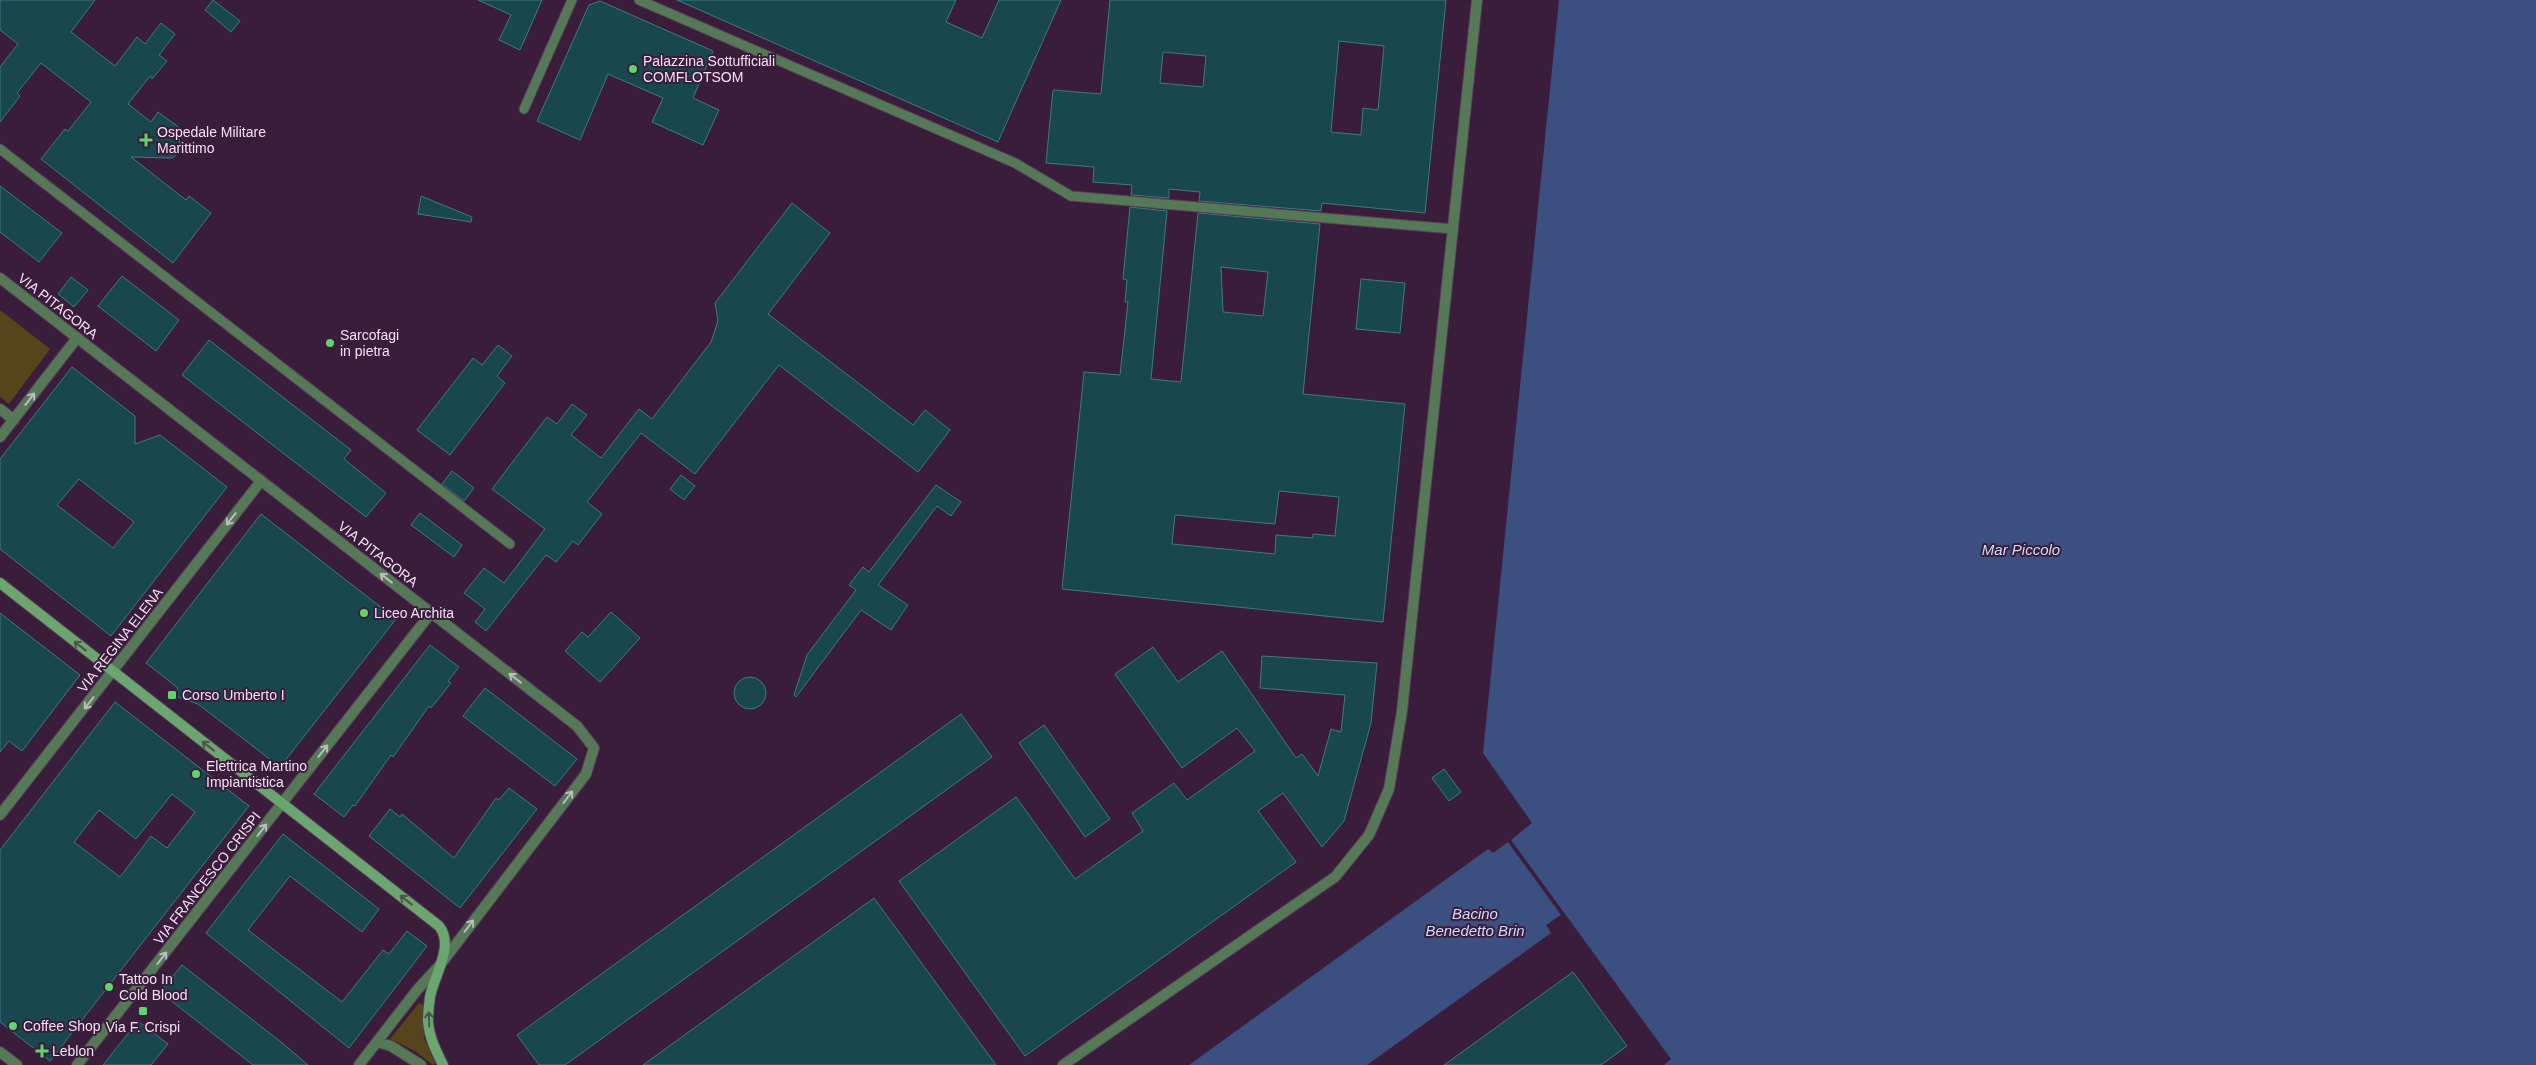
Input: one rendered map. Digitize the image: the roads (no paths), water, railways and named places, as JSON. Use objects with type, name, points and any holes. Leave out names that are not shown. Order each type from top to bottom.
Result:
[{"type":"main road","points":[[0,584],[439,926],[446,941],[430,997],[428,1022],[432,1043],[443,1065]]},
{"type":"street","points":[[1063,1065],[1335,877],[1369,835],[1388,789],[1402,711],[1477,0]]},
{"type":"street","name":"VIA PITAGORA","points":[[0,278],[577,726],[594,748],[586,774],[440,965]]},
{"type":"street","points":[[0,437],[77,338]]},
{"type":"street","points":[[0,409],[14,420]]},
{"type":"street","name":"VIA REGINA ELENA","points":[[0,815],[261,481]]},
{"type":"street","name":"VIA FRANCESCO CRISPI","points":[[77,1065],[432,613]]},
{"type":"street","points":[[359,1065],[417,990],[440,965]]},
{"type":"street","points":[[377,1042],[391,1046],[421,1065]]},
{"type":"street","points":[[0,1052],[17,1065]]},
{"type":"lane","points":[[524,109],[572,0]]},
{"type":"lane","points":[[639,0],[1015,164],[1071,196],[1453,229]]},
{"type":"lane","points":[[0,149],[510,544]]},
{"type":"water","name":"Mar Piccolo","points":[[1559,0],[2536,0],[2536,1065],[1664,1065],[1671,1059],[1511,840],[1532,823],[1483,753]]},
{"type":"water","name":"Bacino Benedetto Brin","points":[[1508,842],[1561,915],[1546,925],[1551,933],[1367,1065],[1189,1065],[1488,849],[1493,853]]},
{"type":"place","name":"Palazzina Sottufficiali COMFLOTSOM","points":[[633,69]]},
{"type":"place","name":"Ospedale Militare Marittimo","points":[[146,140]]},
{"type":"place","name":"Sarcofagi in pietra","points":[[330,343]]},
{"type":"place","name":"Liceo Archita","points":[[364,613]]},
{"type":"place","name":"Corso Umberto I","points":[[172,695]]},
{"type":"place","name":"Elettrica Martino Impiantistica","points":[[196,774]]},
{"type":"place","name":"Tattoo In Cold Blood","points":[[109,987]]},
{"type":"place","name":"Via F. Crispi","points":[[143,1011]]},
{"type":"place","name":"Coffee Shop","points":[[13,1026]]},
{"type":"place","name":"Leblon","points":[[42,1051]]}]
